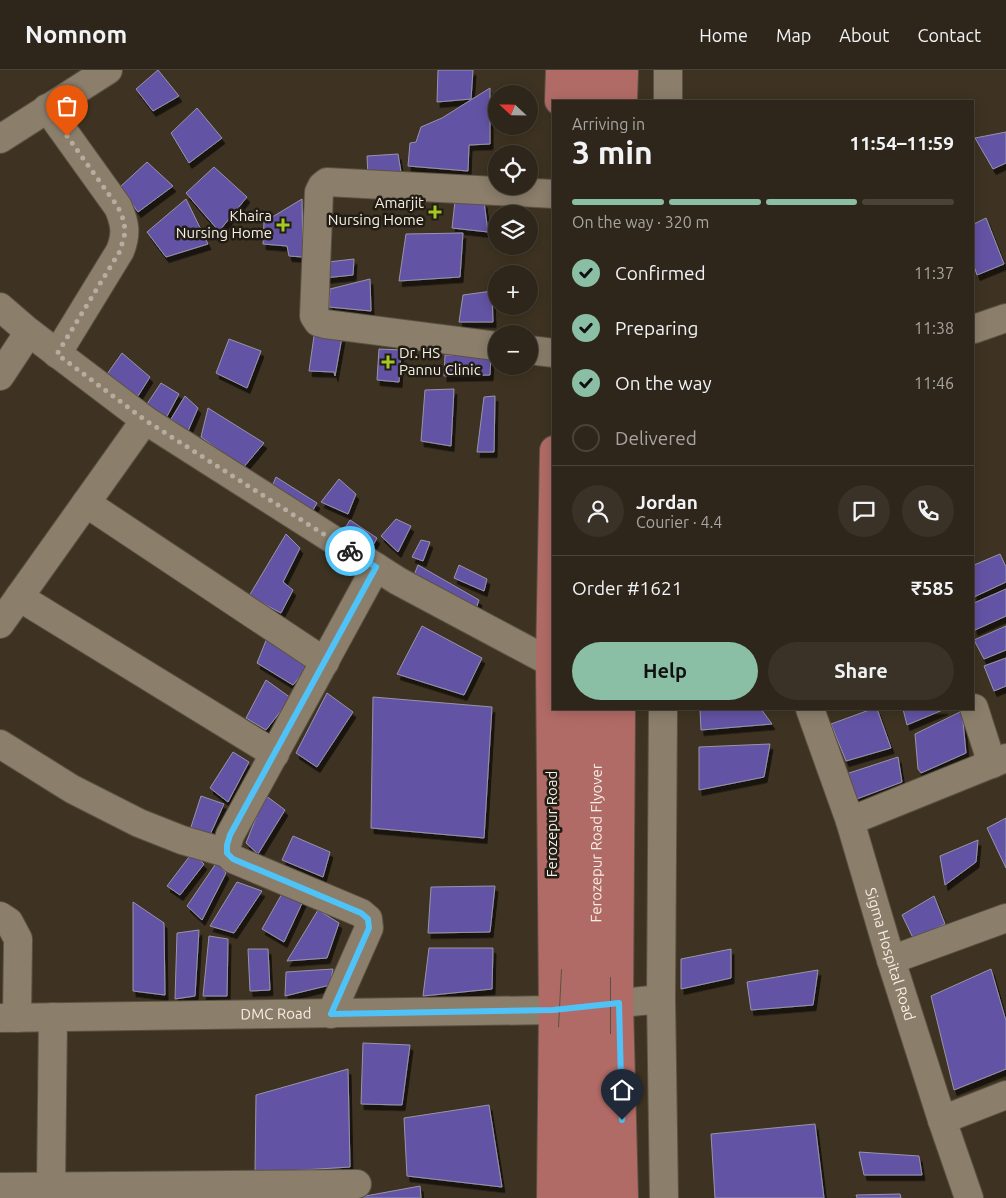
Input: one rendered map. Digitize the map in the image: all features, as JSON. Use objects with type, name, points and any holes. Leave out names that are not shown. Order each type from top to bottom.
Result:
[{"type":"main road","points":[[559,100],[560,70]]},
{"type":"main road","points":[[582,70],[582,100]]},
{"type":"main road","points":[[601,70],[601,100]]},
{"type":"main road","points":[[624,70],[624,100]]},
{"type":"main road","name":"Ferozepur Road","points":[[551,1198],[553,1010],[550,662],[552,556]]},
{"type":"main road","name":"Ferozepur Road Flyover","points":[[577,710],[586,973]]},
{"type":"main road","name":"Ferozepur Road Flyover","points":[[586,973],[596,710]]},
{"type":"main road","points":[[621,710],[619,1003],[624,1198]]},
{"type":"main road","points":[[575,1198],[585,1031],[586,973]]},
{"type":"main road","points":[[585,1031],[598,1198]]},
{"type":"street","points":[[0,138],[108,70]]},
{"type":"street","points":[[668,70],[668,100]]},
{"type":"street","points":[[47,108],[118,207],[124,221],[125,233],[120,251],[57,354]]},
{"type":"street","points":[[488,345],[318,322],[314,316],[319,192],[327,182],[552,194]]},
{"type":"street","points":[[0,307],[57,354],[145,420],[398,581],[550,662]]},
{"type":"street","points":[[974,329],[1006,318]]},
{"type":"street","points":[[0,376],[29,332]]},
{"type":"street","points":[[538,351],[552,353]]},
{"type":"street","points":[[0,624],[145,420]]},
{"type":"street","points":[[86,503],[325,662]]},
{"type":"street","points":[[227,853],[230,835],[376,567]]},
{"type":"street","points":[[19,598],[275,754]]},
{"type":"street","points":[[850,821],[999,761],[974,708]]},
{"type":"street","points":[[663,710],[661,999],[664,1198]]},
{"type":"street","name":"Sigma Hospital Road","points":[[810,710],[850,821],[891,960],[969,1198]]},
{"type":"street","points":[[0,744],[66,786],[139,823],[168,835],[227,853],[233,859],[361,913],[368,919],[369,928],[331,1014]]},
{"type":"street","points":[[0,916],[9,922],[18,939],[8,1018]]},
{"type":"street","points":[[891,960],[1006,918]]},
{"type":"street","name":"DMC Road","points":[[8,1018],[553,1010],[661,999]]},
{"type":"street","points":[[50,1186],[53,1017]]},
{"type":"street","points":[[942,1120],[1006,1095]]},
{"type":"street","points":[[0,1187],[357,1184]]},
{"type":"building","points":[[158,70],[179,96],[153,111],[136,89]]},
{"type":"building","points":[[438,70],[473,70],[471,99],[437,102]]},
{"type":"building","points":[[488,89],[488,135],[490,135],[490,144],[469,145],[468,171],[408,166],[410,143],[416,142],[421,127],[442,118]]},
{"type":"building","points":[[197,108],[222,138],[189,163],[171,133]]},
{"type":"building","points":[[1006,132],[1006,163],[993,169],[975,138]]},
{"type":"building","points":[[398,154],[402,178],[368,175],[367,156]]},
{"type":"building","points":[[147,162],[173,186],[138,212],[120,187]]},
{"type":"building","points":[[214,167],[247,197],[215,236],[218,230],[186,193]]},
{"type":"building","points":[[186,199],[208,244],[166,257],[147,232]]},
{"type":"building","points":[[302,199],[303,257],[289,256],[287,246],[263,244],[264,222]]},
{"type":"building","points":[[455,201],[484,202],[488,232],[452,228]]},
{"type":"building","points":[[986,218],[1004,264],[977,275],[974,266],[974,224]]},
{"type":"building","points":[[463,233],[460,277],[399,281],[406,234]]},
{"type":"building","points":[[354,259],[353,275],[324,278],[328,262]]},
{"type":"building","points":[[370,279],[371,311],[329,307],[330,289]]},
{"type":"building","points":[[488,292],[488,315],[493,315],[493,322],[459,322],[463,295]]},
{"type":"building","points":[[314,336],[342,337],[335,376],[334,372],[309,371]]},
{"type":"building","points":[[229,339],[261,351],[247,388],[216,373]]},
{"type":"building","points":[[379,349],[401,350],[399,382],[377,380]]},
{"type":"building","points":[[122,353],[150,377],[138,396],[105,377]]},
{"type":"building","points":[[445,355],[488,355],[488,375],[490,375],[444,376]]},
{"type":"building","points":[[161,383],[179,394],[165,420],[147,404]]},
{"type":"building","points":[[454,389],[451,446],[421,441],[425,390]]},
{"type":"building","points":[[185,396],[198,408],[188,431],[171,419]]},
{"type":"building","points":[[495,396],[494,452],[477,452],[484,397]]},
{"type":"building","points":[[208,408],[264,443],[243,468],[201,437]]},
{"type":"building","points":[[276,477],[317,503],[309,517],[270,491]]},
{"type":"building","points":[[339,479],[356,494],[348,514],[321,502]]},
{"type":"building","points":[[396,519],[411,526],[398,552],[381,536]]},
{"type":"building","points":[[350,520],[377,538],[370,551],[341,535]]},
{"type":"building","points":[[286,534],[300,548],[283,582],[293,590],[281,613],[249,596]]},
{"type":"building","points":[[421,540],[430,542],[423,561],[412,557]]},
{"type":"building","points":[[1000,554],[1006,567],[1006,582],[974,597],[974,565]]},
{"type":"building","points":[[418,565],[479,600],[475,612],[412,580]]},
{"type":"building","points":[[459,565],[487,579],[484,591],[454,578]]},
{"type":"building","points":[[1006,589],[1006,616],[975,630],[974,603]]},
{"type":"building","points":[[422,626],[482,658],[464,695],[397,674]]},
{"type":"building","points":[[1006,626],[1006,650],[984,659],[974,640]]},
{"type":"building","points":[[267,638],[310,664],[293,685],[257,663]]},
{"type":"building","points":[[1006,658],[1006,686],[994,691],[984,666]]},
{"type":"building","points":[[266,680],[291,698],[266,730],[246,718]]},
{"type":"building","points":[[327,693],[353,712],[317,767],[296,753]]},
{"type":"building","points":[[373,697],[492,707],[484,838],[371,828]]},
{"type":"building","points":[[700,710],[762,710],[772,724],[701,730]]},
{"type":"building","points":[[869,710],[877,710],[891,748],[846,761],[831,724]]},
{"type":"building","points":[[903,710],[943,710],[907,725]]},
{"type":"building","points":[[962,711],[966,753],[921,773],[918,769],[915,734]]},
{"type":"building","points":[[770,744],[764,777],[699,790],[699,747]]},
{"type":"building","points":[[233,752],[249,762],[228,802],[210,788]]},
{"type":"building","points":[[898,757],[902,782],[854,800],[843,775]]},
{"type":"building","points":[[265,795],[285,810],[258,854],[246,843]]},
{"type":"building","points":[[201,796],[224,804],[209,837],[191,827]]},
{"type":"building","points":[[1006,818],[1006,868],[987,828]]},
{"type":"building","points":[[293,836],[330,852],[323,877],[282,860]]},
{"type":"building","points":[[978,840],[976,862],[945,885],[940,856]]},
{"type":"building","points":[[192,853],[204,864],[180,895],[167,886]]},
{"type":"building","points":[[217,862],[226,873],[202,920],[187,906]]},
{"type":"building","points":[[237,882],[262,891],[234,933],[210,926]]},
{"type":"building","points":[[495,886],[490,932],[428,933],[431,887]]},
{"type":"building","points":[[283,892],[304,899],[284,942],[262,929]]},
{"type":"building","points":[[934,896],[945,924],[914,940],[902,915]]},
{"type":"building","points":[[133,902],[164,923],[165,995],[133,991]]},
{"type":"building","points":[[318,910],[339,923],[327,958],[287,961]]},
{"type":"building","points":[[199,930],[195,996],[175,999],[177,933]]},
{"type":"building","points":[[209,936],[228,939],[227,996],[203,996]]},
{"type":"building","points":[[429,948],[493,948],[492,989],[423,996]]},
{"type":"building","points":[[248,949],[268,949],[270,990],[250,991]]},
{"type":"building","points":[[731,949],[731,978],[681,989],[681,959]]},
{"type":"building","points":[[333,969],[330,985],[285,996],[286,972]]},
{"type":"building","points":[[991,969],[1006,1021],[1006,1069],[954,1090],[931,996]]},
{"type":"building","points":[[818,970],[813,1005],[751,1010],[747,982]]},
{"type":"building","points":[[363,1043],[410,1045],[402,1105],[361,1104]]},
{"type":"building","points":[[348,1069],[350,1167],[255,1173],[256,1095]]},
{"type":"building","points":[[489,1105],[502,1187],[407,1176],[404,1118]]},
{"type":"building","points":[[815,1124],[824,1198],[715,1198],[711,1134]]},
{"type":"building","points":[[859,1152],[919,1156],[922,1175],[864,1175]]},
{"type":"building","points":[[420,1186],[421,1198],[360,1198],[360,1197]]},
{"type":"building","points":[[900,1194],[901,1198],[857,1198],[856,1195]]},
{"type":"way so far","points":[[67,136],[118,207],[124,221],[125,233],[120,251],[57,354],[145,420],[350,551]]},
{"type":"place","name":"Amarjit Nursing Home","points":[[435,212]]},
{"type":"place","name":"Khaira Nursing Home","points":[[283,225]]},
{"type":"place","name":"Dr. HS Pannu Clinic","points":[[388,362]]},
{"type":"route","points":[[350,551],[376,567],[230,835],[227,853],[233,859],[361,913],[368,919],[369,928],[331,1014],[553,1010],[619,1003],[622,1120]]}]
